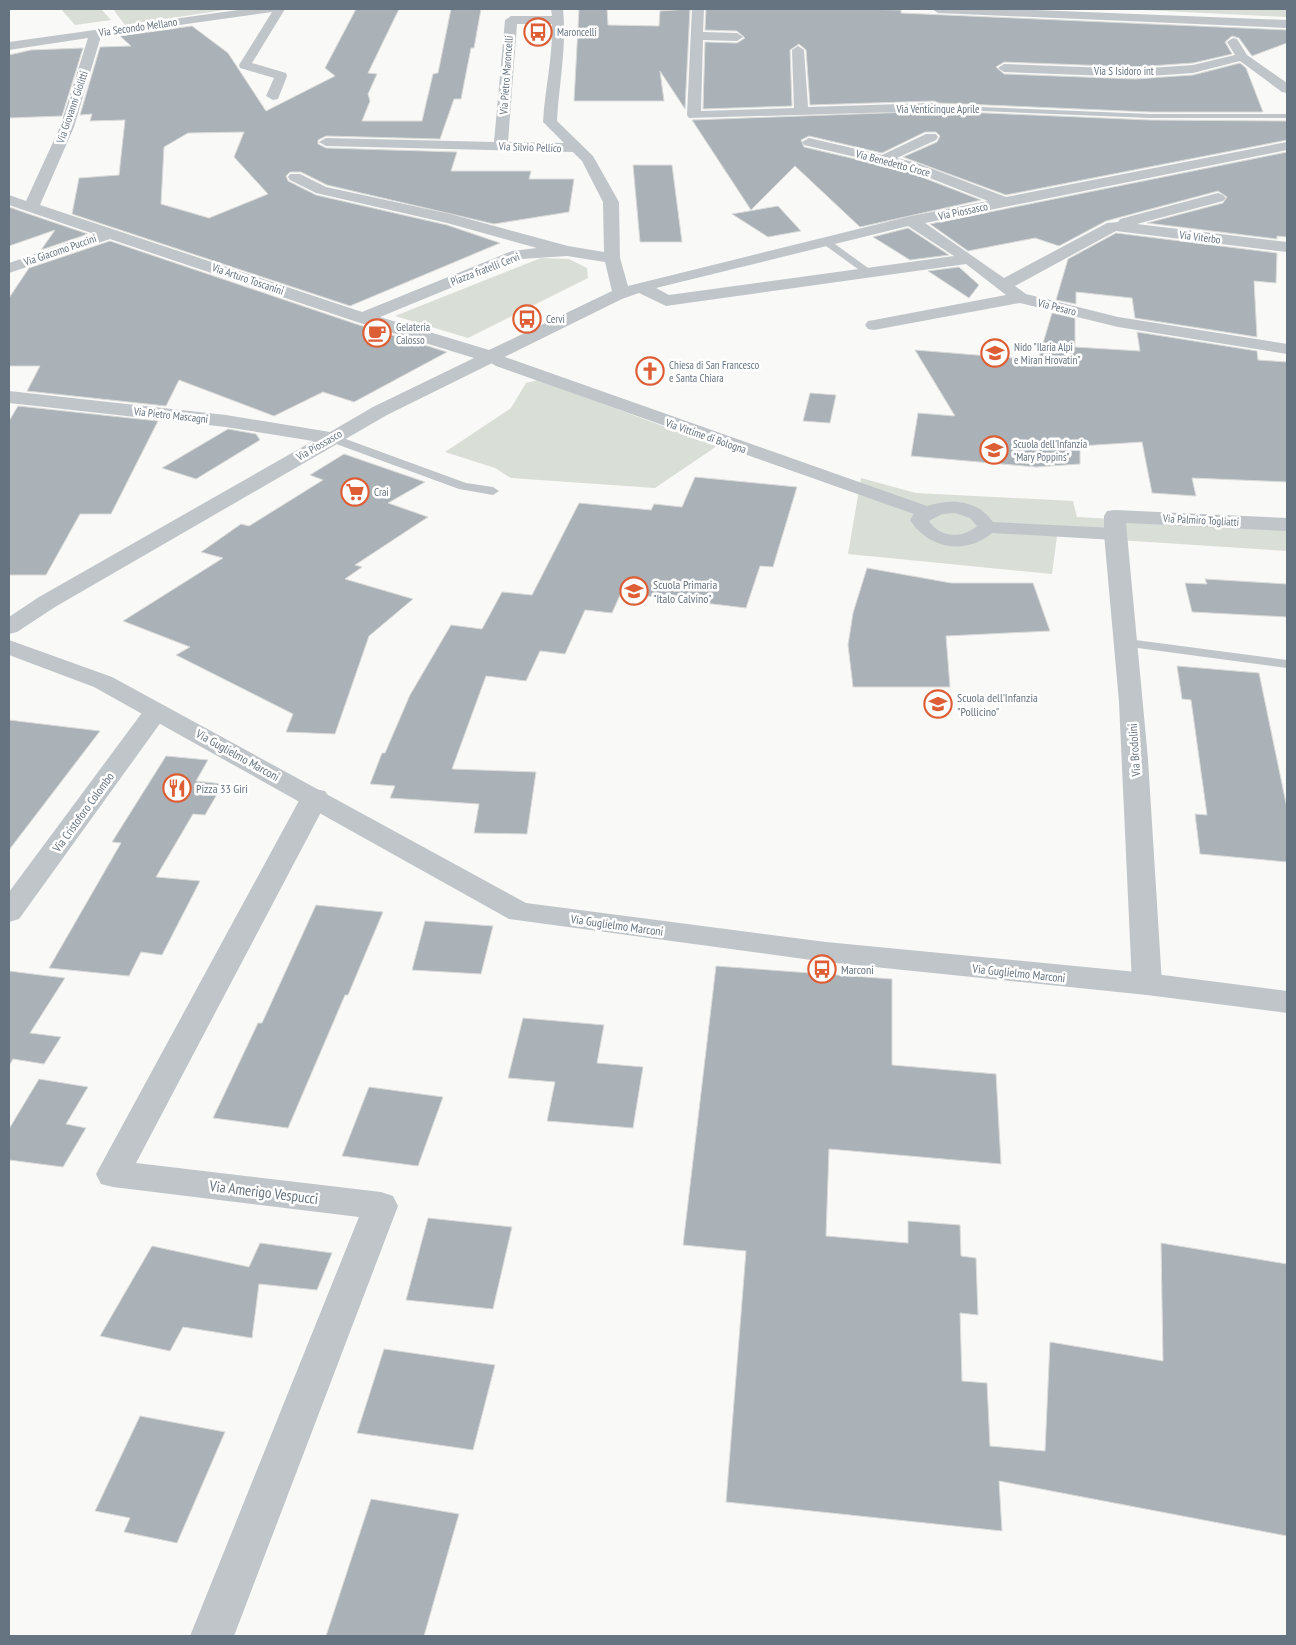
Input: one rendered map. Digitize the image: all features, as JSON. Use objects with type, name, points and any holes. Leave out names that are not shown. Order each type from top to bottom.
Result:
[{"type":"street","name":"Via Secondo Mellano","points":[[9,46],[268,9]]},
{"type":"street","points":[[273,96],[281,76],[245,65],[279,9]]},
{"type":"street","name":"Via Venticinque Aprile","points":[[698,9],[694,114],[934,107]]},
{"type":"street","points":[[938,9],[1287,24]]},
{"type":"street","name":"Via Pietro Maroncelli","points":[[501,146],[510,20],[557,14],[559,44],[552,84],[550,122],[577,148]]},
{"type":"street","points":[[1220,20],[1242,57],[1287,89]]},
{"type":"street","name":"Via Giovanni Giolitti","points":[[31,206],[67,127],[96,33]]},
{"type":"street","points":[[697,36],[737,37]]},
{"type":"street","points":[[798,50],[801,111]]},
{"type":"street","name":"Via S Isidoro int","points":[[1004,68],[1135,73],[1193,69],[1242,57]]},
{"type":"street","points":[[884,160],[931,137]]},
{"type":"street","name":"Via Silvio Pellico","points":[[326,142],[577,148],[588,159],[611,202],[612,258],[621,293]]},
{"type":"street","name":"Via Benedetto Croce","points":[[808,142],[937,175],[1004,202]]},
{"type":"street","name":"Via Piossasco","points":[[9,627],[47,602],[332,438],[488,356],[621,293],[911,221],[1287,146]]},
{"type":"street","points":[[295,177],[321,190],[450,219],[567,251]]},
{"type":"street","points":[[1004,285],[1113,226],[1218,198]]},
{"type":"street","name":"Via Arturo Toscanini","points":[[9,200],[364,318],[488,356]]},
{"type":"street","name":"Via Pesaro","points":[[911,221],[969,259],[1020,298],[1105,322],[1225,338],[1287,349]]},
{"type":"street","name":"Via Viterbo","points":[[1113,226],[1287,247]]},
{"type":"street","name":"Via Giacomo Puccini","points":[[9,268],[111,233]]},
{"type":"street","name":"Piazza fratelli Cervi","points":[[364,318],[518,254],[567,251],[612,258]]},
{"type":"street","points":[[640,287],[666,301],[969,259]]},
{"type":"street","points":[[874,325],[1020,298]]},
{"type":"street","points":[[1212,352],[1225,338]]},
{"type":"street","name":"Via Vittime di Bologna","points":[[488,356],[502,363],[666,422],[926,512],[937,508],[957,508],[978,514],[986,527]]},
{"type":"street","name":"Via Pietro Mascagni","points":[[9,397],[226,421],[332,438]]},
{"type":"street","points":[[926,512],[919,520],[923,530],[933,536],[951,540],[979,536],[986,527],[1115,525]]},
{"type":"street","name":"Via Palmiro Togliatti","points":[[1115,525],[1287,524]]},
{"type":"street","name":"Via Brodolini","points":[[1115,525],[1128,644],[1127,672],[1133,739],[1147,984]]},
{"type":"street","name":"Via Guglielmo Marconi","points":[[9,647],[103,682],[519,912],[826,952],[1147,984],[1287,1002]]},
{"type":"street","name":"Via Cristoforo Colombo","points":[[9,912],[156,711]]},
{"type":"street","name":"Via Amerigo Vespucci","points":[[212,1636],[380,1206],[113,1174],[314,797]]},
{"type":"lane","name":"Via Venticinque Aprile","points":[[934,107],[1150,116],[1287,116]]},
{"type":"lane","points":[[825,241],[870,273]]},
{"type":"lane","points":[[332,438],[462,486],[493,491]]},
{"type":"lane","points":[[1128,644],[1287,664]]},
{"type":"shaded area","points":[[61,9],[101,9],[111,20],[75,25]]},
{"type":"shaded area","points":[[113,9],[231,9],[125,25]]},
{"type":"shaded area","points":[[1122,9],[1287,9],[1287,17]]},
{"type":"shaded area","points":[[541,258],[569,259],[587,268],[588,278],[468,338],[395,316]]},
{"type":"shaded area","points":[[538,380],[717,446],[655,488],[511,478],[495,468],[445,452],[511,408],[526,383]]},
{"type":"shaded area","points":[[861,478],[916,493],[1073,501],[1077,517],[1287,529],[1287,551],[1057,536],[1052,574],[848,554]]},
{"type":"building","points":[[356,9],[399,9],[368,73],[377,74],[368,94],[370,101],[362,121],[422,121],[433,74],[438,73],[451,9],[481,9],[474,48],[471,48],[461,99],[454,99],[440,139],[326,136],[318,140],[318,144],[326,148],[457,152],[451,171],[531,171],[529,179],[574,179],[569,212],[494,224],[327,185],[301,172],[290,172],[286,176],[288,181],[316,195],[447,225],[500,243],[350,306],[72,214],[79,178],[119,175],[125,120],[90,121],[92,114],[80,115],[100,47],[131,46],[120,36],[192,26],[228,53],[266,111],[335,76],[325,68]],"holes":[[[244,132],[234,157],[268,194],[209,218],[161,204],[164,147],[188,133]]]},
{"type":"building","points":[[579,9],[607,9],[608,25],[659,26],[660,11],[690,9],[685,109],[660,71],[664,101],[574,101]]},
{"type":"building","points":[[706,9],[901,10],[901,13],[1287,30],[1287,43],[1252,56],[1239,38],[1232,36],[1225,42],[1232,54],[1193,63],[1135,67],[1004,62],[996,67],[1004,74],[1135,79],[1193,75],[1240,63],[1246,68],[1263,112],[1150,112],[939,103],[934,101],[810,105],[806,50],[799,44],[790,50],[792,106],[703,109],[705,42],[737,43],[745,38],[737,31],[705,30]]},
{"type":"building","points":[[83,48],[62,116],[9,118],[9,55],[31,50]]},
{"type":"building","points":[[938,111],[1150,120],[1287,121],[1287,140],[1006,195],[903,157],[937,142],[940,136],[936,132],[925,132],[882,153],[809,136],[801,140],[804,147],[906,171],[981,200],[860,227],[795,166],[751,210],[692,120]]},
{"type":"building","points":[[1287,152],[1287,237],[1277,236],[1277,239],[1147,223],[1223,203],[1227,197],[1218,191],[1106,221],[1059,246],[1035,238],[968,251],[930,224]]},
{"type":"building","points":[[633,165],[672,165],[682,242],[640,242]]},
{"type":"building","points":[[778,206],[801,231],[768,237],[732,214]]},
{"type":"building","points":[[9,207],[88,234],[41,250],[55,230],[9,246]]},
{"type":"building","points":[[908,228],[949,255],[910,260],[873,237]]},
{"type":"building","points":[[1116,233],[1277,253],[1276,283],[1254,281],[1257,337],[1135,318],[1132,298],[1076,292],[1076,304],[1056,300],[1068,259]]},
{"type":"building","points":[[110,241],[356,324],[447,352],[354,402],[323,392],[274,416],[179,380],[166,406],[27,391],[40,366],[9,366],[9,298],[29,268]]},
{"type":"building","points":[[959,267],[979,285],[969,298],[928,271]]},
{"type":"building","points":[[1052,313],[1075,318],[1075,347],[1140,351],[1137,332],[1257,351],[1258,360],[1287,362],[1287,482],[1192,478],[1196,496],[1152,493],[1142,442],[1080,446],[1080,464],[1036,467],[911,456],[918,413],[955,416],[915,350],[1038,360]]},
{"type":"building","points":[[810,393],[836,395],[830,423],[803,421]]},
{"type":"building","points":[[18,406],[158,421],[111,514],[80,514],[46,575],[9,575],[9,421]]},
{"type":"building","points":[[228,429],[256,434],[260,440],[196,479],[162,468]]},
{"type":"building","points":[[344,454],[425,482],[388,503],[428,517],[355,565],[362,567],[345,579],[413,599],[369,636],[335,734],[286,732],[293,714],[176,655],[190,647],[123,621],[223,558],[201,552],[241,524],[249,526],[323,480],[310,475]]},
{"type":"building","points":[[695,477],[797,487],[773,567],[760,566],[746,608],[621,593],[612,613],[585,610],[565,654],[540,651],[526,681],[486,676],[452,769],[536,772],[527,834],[474,833],[479,804],[390,798],[395,786],[370,784],[382,753],[385,753],[410,695],[451,625],[482,629],[502,592],[532,595],[579,503],[651,510],[654,504],[682,507]]},
{"type":"building","points":[[867,568],[951,583],[1033,583],[1050,631],[946,636],[950,687],[853,687],[848,645],[853,613]]},
{"type":"building","points":[[1205,579],[1287,584],[1287,617],[1192,612],[1185,583],[1207,584]]},
{"type":"building","points":[[1177,666],[1259,673],[1287,808],[1287,862],[1200,854],[1195,814],[1207,815],[1191,700],[1182,699]]},
{"type":"building","points":[[9,720],[100,731],[9,850]]},
{"type":"building","points":[[166,756],[208,760],[196,781],[223,784],[205,815],[193,814],[156,877],[200,881],[162,955],[141,952],[129,976],[49,968],[121,843],[112,842]]},
{"type":"building","points":[[316,905],[383,912],[288,1128],[213,1118],[258,1023],[262,1023]]},
{"type":"building","points":[[425,921],[493,926],[481,974],[412,970]]},
{"type":"building","points":[[716,966],[892,979],[892,1065],[996,1074],[1001,1164],[829,1149],[826,1236],[908,1243],[908,1221],[960,1225],[961,1256],[976,1258],[978,1315],[960,1313],[962,1381],[987,1383],[990,1446],[1045,1451],[1050,1342],[1163,1361],[1161,1243],[1287,1264],[1287,1536],[999,1481],[1002,1531],[726,1502],[746,1251],[683,1245]]},
{"type":"building","points":[[9,971],[65,978],[30,1033],[61,1037],[44,1064],[13,1059],[9,1066]]},
{"type":"building","points":[[523,1018],[604,1025],[597,1063],[643,1067],[633,1128],[547,1121],[555,1082],[508,1078]]},
{"type":"building","points":[[39,1079],[88,1087],[66,1124],[86,1128],[63,1167],[9,1160],[9,1129]]},
{"type":"building","points":[[369,1087],[443,1097],[418,1166],[342,1156]]},
{"type":"building","points":[[428,1218],[512,1227],[493,1309],[406,1300]]},
{"type":"building","points":[[260,1243],[332,1253],[317,1290],[259,1284],[252,1338],[183,1327],[170,1351],[100,1336],[152,1246],[249,1267]]},
{"type":"building","points":[[384,1349],[495,1365],[473,1450],[357,1433]]},
{"type":"building","points":[[140,1416],[225,1432],[177,1543],[124,1532],[130,1518],[95,1511]]},
{"type":"building","points":[[371,1499],[459,1514],[424,1636],[326,1636]]},
{"type":"place","name":"Maroncelli","points":[[538,32]]},
{"type":"place","name":"Cervi","points":[[527,319]]},
{"type":"place","name":"Gelateria Calosso","points":[[377,333]]},
{"type":"place","name":"Nido \"Ilaria Alpi e Miran Hrovatin\"","points":[[995,353]]},
{"type":"place","name":"Chiesa di San Francesco e Santa Chiara","points":[[650,371]]},
{"type":"place","name":"Scuola dell'Infanzia \"Mary Poppins\"","points":[[994,450]]},
{"type":"place","name":"Crai","points":[[355,492]]},
{"type":"place","name":"Scuola Primaria \"Italo Calvino\"","points":[[634,591]]},
{"type":"place","name":"Scuola dell'Infanzia \"Pollicino\"","points":[[938,704]]},
{"type":"place","name":"Pizza 33 Giri","points":[[177,788]]},
{"type":"place","name":"Marconi","points":[[822,969]]}]
